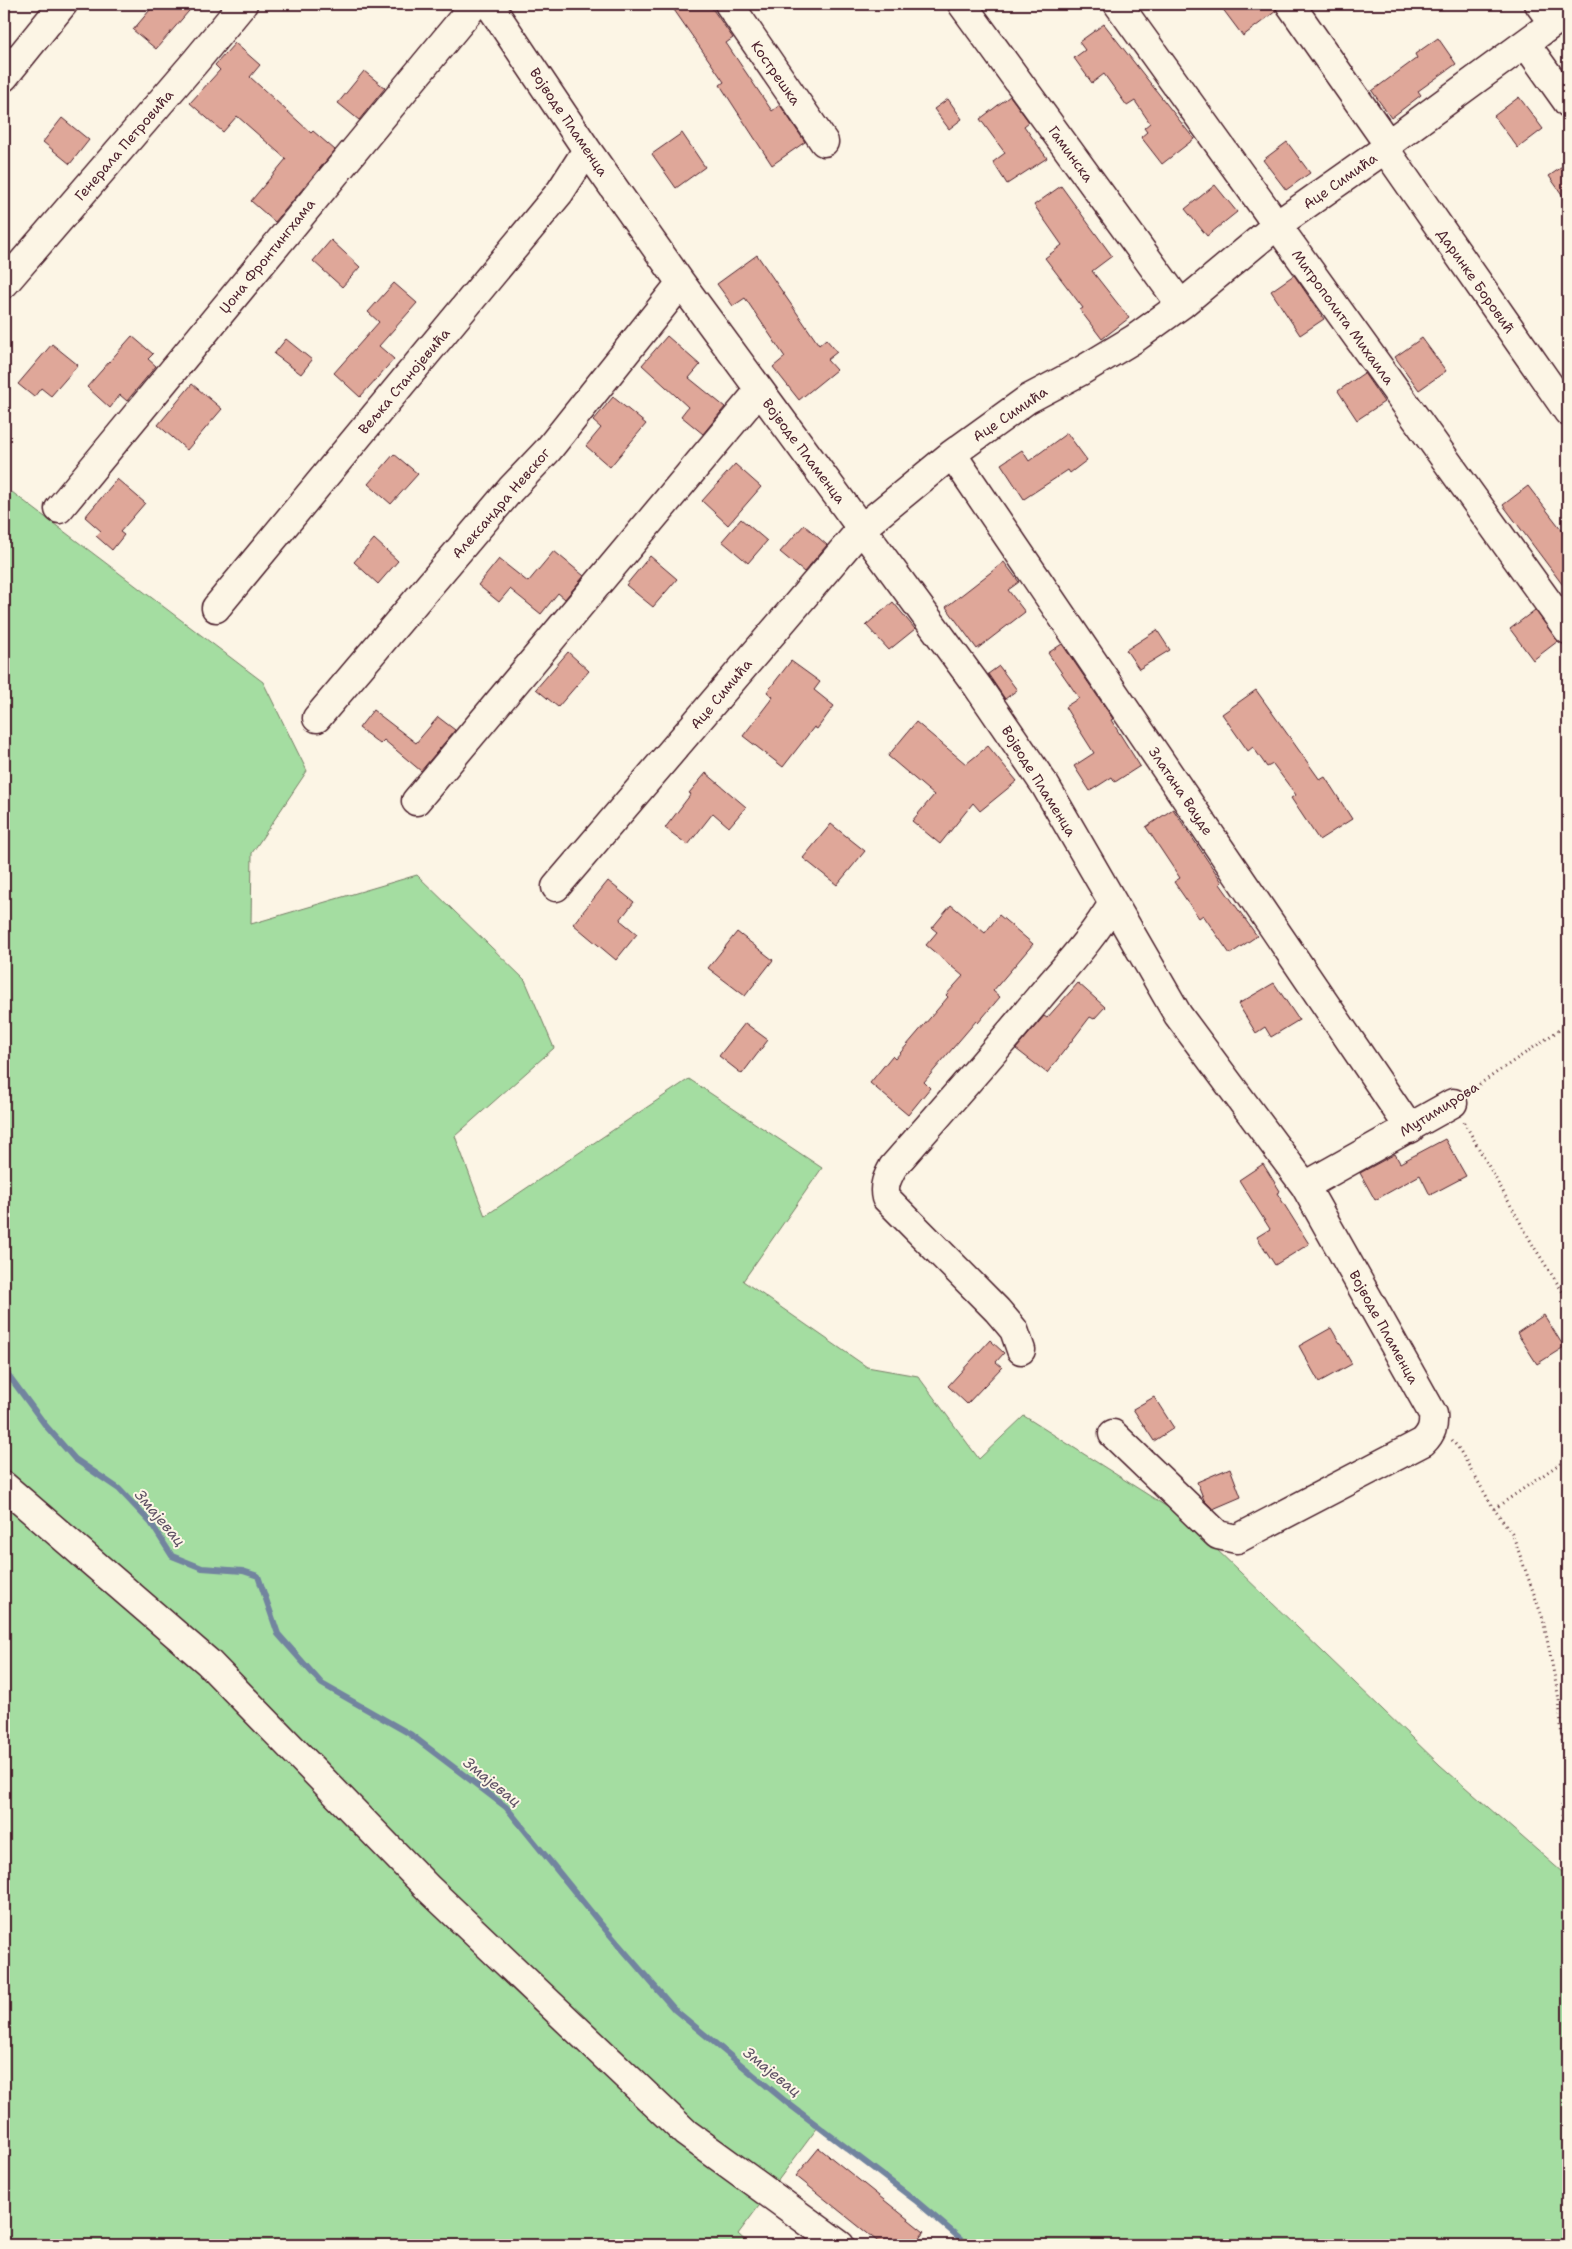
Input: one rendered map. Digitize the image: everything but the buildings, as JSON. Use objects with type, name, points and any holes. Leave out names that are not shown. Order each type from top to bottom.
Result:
[{"type":"street","points":[[4,77],[63,4]]},
{"type":"street","name":"Генерала Петровића","points":[[4,284],[243,4]]},
{"type":"street","name":"Џона Фронтингхама","points":[[59,509],[475,4]]},
{"type":"street","name":"Војводе Пламенца","points":[[489,4],[587,150],[681,284],[978,687],[1045,785],[1178,1015],[1306,1186],[1433,1414],[1434,1425]]},
{"type":"street","name":"Кострешка","points":[[728,4],[824,142]]},
{"type":"street","name":"Гаминска","points":[[962,4],[1181,305]]},
{"type":"street","name":"Митрополита Михаила","points":[[1118,4],[1568,630]]},
{"type":"street","name":"Даринке Боровић","points":[[1290,4],[1568,412]]},
{"type":"street","name":"Аце Симића","points":[[556,887],[862,528],[952,454],[1028,399],[1082,371],[1134,339],[1181,305],[1277,225],[1387,147],[1526,44],[1553,13]]},
{"type":"street","points":[[1526,44],[1568,103]]},
{"type":"street","name":"Вељка Станојевића","points":[[216,608],[560,192],[587,150]]},
{"type":"street","name":"Александра Невског","points":[[317,718],[511,489],[548,450],[681,284]]},
{"type":"street","points":[[416,801],[758,391]]},
{"type":"street","name":"Златана Вауде","points":[[952,454],[1410,1129]]},
{"type":"street","points":[[1021,1350],[1014,1330],[886,1198],[884,1190],[885,1181],[893,1167],[994,1052],[1087,941],[1103,921],[1113,903]]},
{"type":"street","name":"Мутимирова","points":[[1306,1186],[1453,1103]]},
{"type":"street","points":[[1113,1434],[1218,1535],[1237,1538],[1423,1442],[1430,1435],[1434,1425]]},
{"type":"street","points":[[4,1486],[208,1662],[429,1889],[686,2133],[840,2245]]},
{"type":"path","name":"Мутимирова","points":[[1453,1103],[1568,1024]]},
{"type":"path","points":[[1453,1103],[1534,1247],[1568,1300]]},
{"type":"path","points":[[1434,1425],[1447,1433],[1459,1448],[1494,1509],[1512,1533],[1543,1619],[1559,1699],[1565,1780],[1561,1814],[1568,1827]]},
{"type":"path","points":[[1494,1509],[1568,1458]]},
{"type":"green space","points":[[12,492],[263,682],[307,771],[252,853],[251,924],[417,875],[525,980],[554,1048],[455,1136],[485,1216],[689,1079],[822,1168],[743,1281],[867,1367],[918,1376],[979,1459],[1024,1416],[1183,1517],[1440,1765],[1562,1872],[1568,1879],[1568,2245],[965,2245],[935,2215],[818,2127],[738,2234],[750,2245],[4,2245],[4,500]]},
{"type":"waterway","name":"Змајевац","points":[[4,1369],[46,1426],[75,1459],[119,1489],[151,1523],[172,1556],[202,1568],[243,1571],[258,1576],[278,1634],[322,1684],[410,1734],[506,1807],[600,1923],[675,2010],[785,2101],[915,2200],[968,2245]]}]
